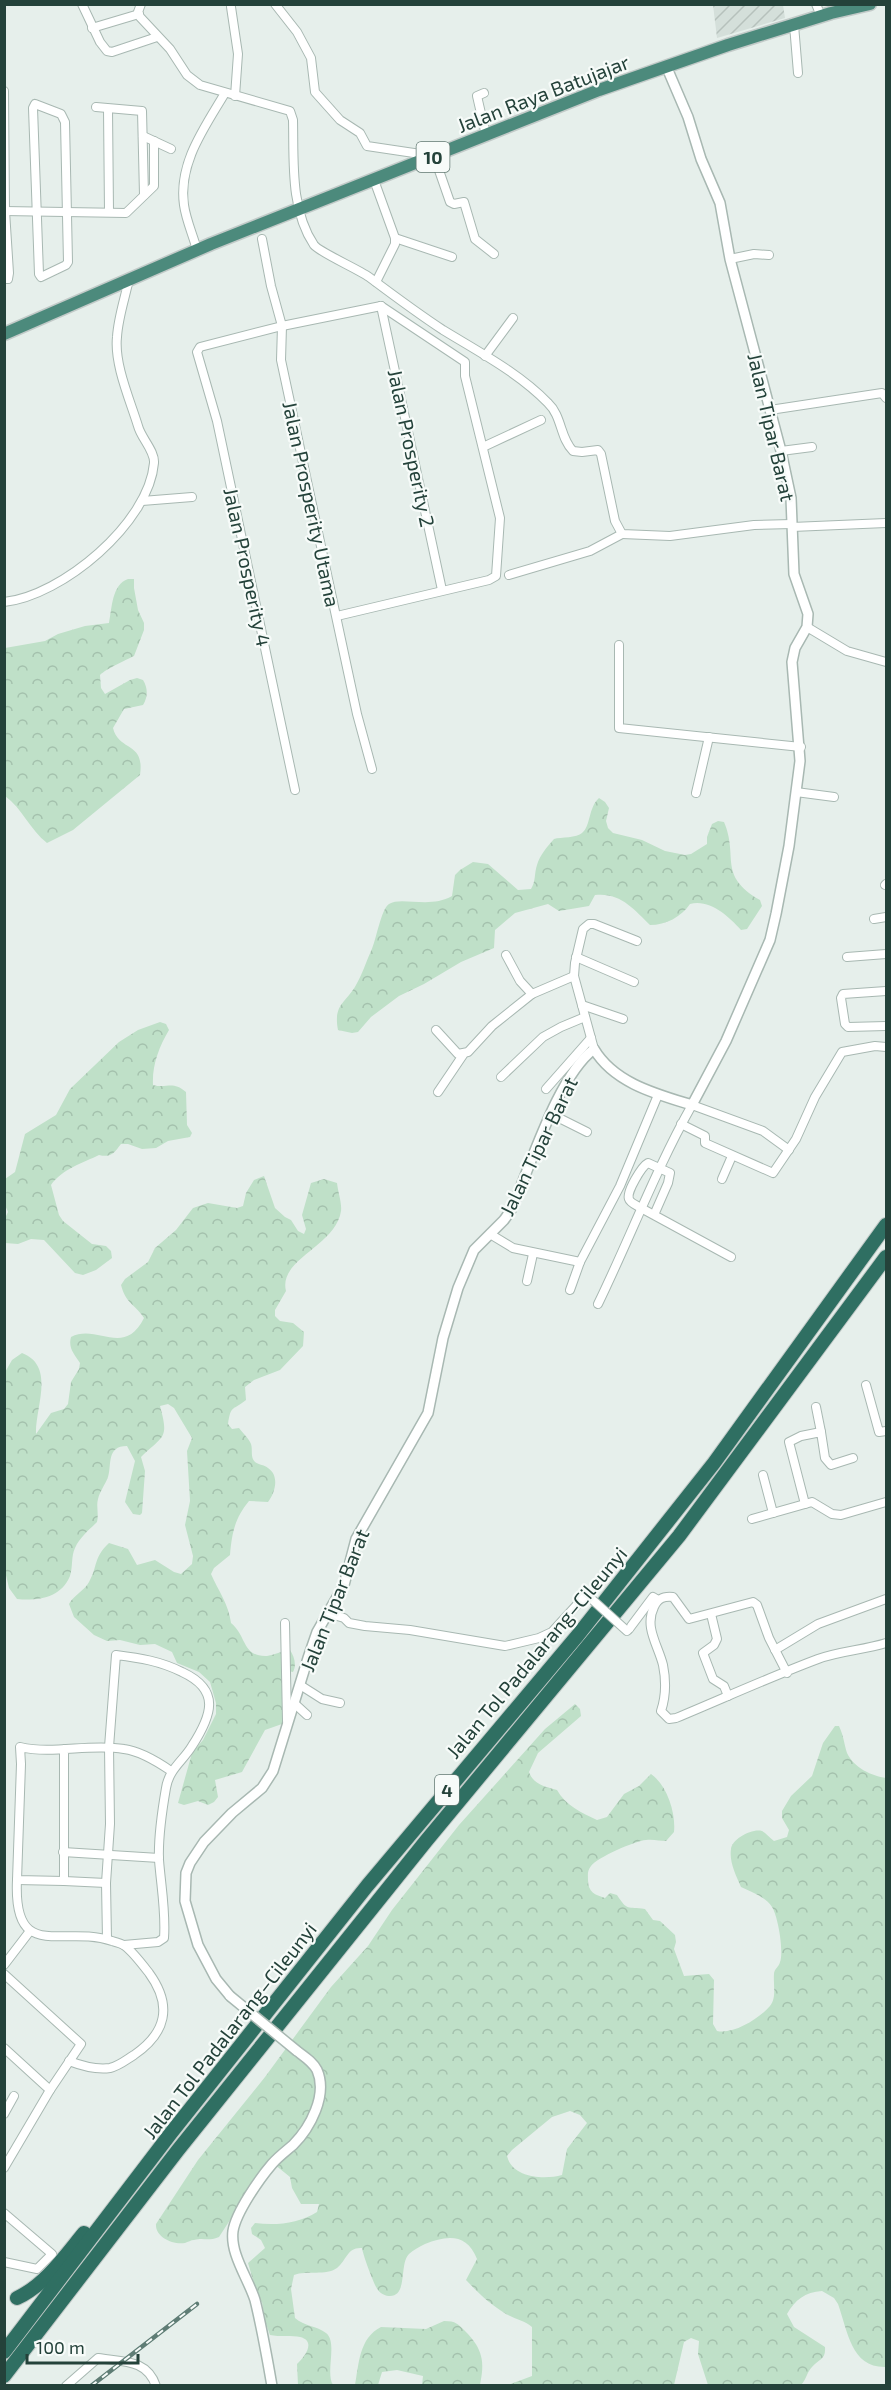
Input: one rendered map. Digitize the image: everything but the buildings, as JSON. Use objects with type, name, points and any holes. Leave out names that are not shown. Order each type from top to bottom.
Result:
[{"type":"highway","name":"Jalan Raya Batujajar","points":[[4,334],[197,250],[599,90],[728,45],[794,25],[819,10],[870,4]]},
{"type":"highway","name":"Jalan Tol Padalarang–Cileunyi","points":[[4,2352],[134,2182],[367,1886],[571,1643],[714,1463],[886,1225]]},
{"type":"highway","name":"Jalan Tol Padalarang–Cileunyi","points":[[4,2376],[178,2150],[426,1841],[679,1536],[886,1257]]},
{"type":"highway","points":[[17,2298],[26,2295],[54,2269],[113,2198],[134,2182]]},
{"type":"street","points":[[82,4],[92,28],[103,48],[108,52],[157,37]]},
{"type":"street","points":[[141,4],[139,14],[170,49],[187,75],[206,88],[290,111],[293,120],[296,195],[316,247],[354,267],[399,301],[485,356],[548,402],[557,416],[570,448],[582,452],[598,450],[601,454],[615,521],[622,534]]},
{"type":"street","points":[[275,4],[297,32],[311,58],[315,92],[340,120],[360,133],[366,146],[434,156],[450,202],[454,204],[464,202],[475,239],[494,254]]},
{"type":"street","points":[[231,7],[238,54],[236,96]]},
{"type":"street","points":[[92,28],[139,14]]},
{"type":"street","points":[[794,25],[798,73]]},
{"type":"street","name":"Jalan Tipar Barat","points":[[667,68],[701,159],[718,196],[730,259],[781,451],[790,498],[794,574],[808,614],[807,627]]},
{"type":"street","points":[[4,91],[5,211],[9,273],[8,279],[4,279]]},
{"type":"street","points":[[197,250],[184,207],[185,177],[193,147],[225,93]]},
{"type":"street","points":[[484,93],[477,96],[486,135]]},
{"type":"street","points":[[35,104],[61,114],[65,122],[67,264],[41,277],[39,274],[37,211],[33,108],[35,104]]},
{"type":"street","points":[[96,107],[142,111],[144,195]]},
{"type":"street","points":[[108,109],[109,212]]},
{"type":"street","points":[[143,136],[171,149]]},
{"type":"street","points":[[5,211],[126,213],[154,185],[154,141]]},
{"type":"street","points":[[374,180],[395,238],[394,248],[376,282]]},
{"type":"street","points":[[395,238],[452,257]]},
{"type":"street","name":"Jalan Prosperity Utama","points":[[262,239],[282,326],[281,360],[357,714],[372,769]]},
{"type":"street","points":[[730,259],[754,254],[769,255]]},
{"type":"street","points":[[4,602],[25,599],[75,574],[110,543],[142,501],[154,460],[138,426],[117,351],[117,337],[129,279]]},
{"type":"street","points":[[282,326],[381,306],[465,362],[465,376],[500,518],[496,576],[489,580],[336,616]]},
{"type":"street","name":"Jalan Prosperity 2","points":[[381,306],[442,590]]},
{"type":"street","points":[[485,356],[513,318]]},
{"type":"street","name":"Jalan Prosperity 4","points":[[282,326],[200,347],[197,352],[217,421],[295,790]]},
{"type":"street","points":[[770,410],[882,393],[886,398]]},
{"type":"street","points":[[483,447],[541,420]]},
{"type":"street","points":[[781,451],[812,447]]},
{"type":"street","points":[[142,501],[192,496]]},
{"type":"street","points":[[509,574],[590,551],[622,534],[670,536],[754,525],[886,523]]},
{"type":"street","points":[[598,1304],[634,1229],[659,1169],[726,1041],[770,940],[789,846],[801,747],[792,662],[795,648],[807,627],[847,651],[886,662]]},
{"type":"street","points":[[619,645],[618,727],[801,747]]},
{"type":"street","points":[[696,793],[709,737]]},
{"type":"street","points":[[796,792],[834,797]]},
{"type":"street","points":[[874,919],[886,918]]},
{"type":"street","points":[[594,1049],[574,976],[583,929],[589,924],[594,924],[637,941]]},
{"type":"street","points":[[847,957],[886,954]]},
{"type":"street","points":[[506,955],[520,981],[532,993]]},
{"type":"street","points":[[576,957],[634,982]]},
{"type":"street","points":[[435,1030],[458,1054],[463,1054],[468,1052],[504,1015],[532,993],[574,976]]},
{"type":"street","points":[[886,991],[843,994],[841,998],[845,1024],[848,1028],[886,1026]]},
{"type":"street","points":[[582,1005],[623,1020]]},
{"type":"street","points":[[501,1077],[543,1037],[585,1017]]},
{"type":"street","points":[[546,1089],[591,1038]]},
{"type":"street","points":[[681,1124],[705,1136],[705,1143],[773,1173],[789,1150],[815,1098],[842,1052],[875,1046],[886,1047]]},
{"type":"street","name":"Jalan Tipar Barat","points":[[272,2385],[254,2300],[234,2248],[233,2232],[235,2222],[272,2163],[294,2143],[315,2111],[319,2096],[319,2077],[310,2061],[230,1996],[216,1979],[198,1945],[186,1901],[186,1873],[204,1842],[268,1780],[317,1632],[344,1585],[356,1539],[428,1413],[443,1338],[458,1288],[474,1250],[504,1220],[511,1209],[551,1114],[572,1073],[594,1049],[609,1069],[658,1095],[692,1105]]},
{"type":"street","points":[[438,1092],[463,1054]]},
{"type":"street","points":[[570,1290],[580,1263],[620,1186],[658,1095]]},
{"type":"street","points":[[692,1105],[766,1132],[789,1150]]},
{"type":"street","points":[[551,1114],[587,1132]]},
{"type":"street","points":[[722,1179],[732,1156]]},
{"type":"street","points":[[654,1215],[670,1176],[669,1171],[646,1164],[629,1194],[630,1201],[641,1208],[731,1257]]},
{"type":"street","points":[[490,1234],[513,1248],[580,1263]]},
{"type":"street","points":[[527,1281],[533,1254]]},
{"type":"street","points":[[866,1385],[879,1432],[886,1431]]},
{"type":"street","points":[[816,1407],[825,1458],[831,1465],[853,1458]]},
{"type":"street","points":[[805,1504],[802,1486],[788,1443],[821,1432]]},
{"type":"street","points":[[763,1474],[773,1513]]},
{"type":"street","points":[[752,1519],[813,1502],[832,1514],[841,1515],[886,1502]]},
{"type":"street","points":[[327,1613],[344,1618],[349,1623],[365,1626],[505,1646],[552,1632],[586,1594],[627,1631],[653,1597],[658,1600]]},
{"type":"street","points":[[787,1673],[757,1605],[753,1602],[689,1619],[673,1597],[658,1600],[649,1621],[663,1665],[666,1687],[661,1711],[669,1719],[676,1718],[759,1682],[787,1673],[821,1658],[864,1650],[886,1643]]},
{"type":"street","points":[[775,1650],[818,1624],[886,1599]]},
{"type":"street","points":[[711,1614],[717,1639],[714,1645],[703,1653],[710,1674],[713,1679],[724,1686],[728,1696]]},
{"type":"street","points":[[285,1623],[287,1728]]},
{"type":"street","points":[[106,1939],[110,1747],[116,1655],[165,1664],[199,1680],[208,1696],[209,1708],[203,1727],[192,1747],[171,1771],[167,1784],[159,1858],[164,1938],[158,1942],[124,1945],[106,1939],[43,1936],[30,1931],[23,1923],[16,1904],[21,1779],[20,1747],[35,1750],[110,1747],[128,1750],[171,1771]]},
{"type":"street","points":[[300,1685],[322,1699],[340,1703]]},
{"type":"street","points":[[295,1704],[307,1715]]},
{"type":"street","points":[[63,1749],[64,1881]]},
{"type":"street","points":[[63,1852],[108,1853],[159,1858]]},
{"type":"street","points":[[16,1880],[106,1883]]},
{"type":"street","points":[[4,1965],[30,1931]]},
{"type":"street","points":[[69,2061],[90,2067],[110,2068],[122,2064],[153,2041],[160,2027],[163,2017],[160,1994],[151,1976],[124,1945]]},
{"type":"street","points":[[4,1974],[80,2042],[81,2046],[50,2090],[4,2169]]},
{"type":"street","points":[[4,2048],[50,2090]]},
{"type":"street","points":[[4,2114],[14,2096]]},
{"type":"street","points":[[4,2213],[52,2254],[37,2269],[4,2262]]},
{"type":"street","points":[[66,2385],[99,2358],[143,2366],[151,2373],[156,2385]]},
{"type":"shaded area","points":[[713,5],[783,5],[785,18],[717,38]]},
{"type":"green space","points":[[128,579],[134,579],[138,610],[144,623],[144,630],[134,656],[100,675],[101,688],[105,694],[137,678],[145,683],[147,696],[143,705],[124,709],[113,728],[120,741],[139,757],[140,775],[73,830],[47,843],[5,796],[5,648],[45,641],[58,634],[85,626],[109,623],[116,591]]},
{"type":"green space","points":[[599,798],[609,808],[606,821],[613,833],[642,840],[665,851],[685,855],[707,844],[712,824],[718,821],[724,822],[734,874],[747,891],[760,900],[762,906],[747,929],[741,930],[724,914],[705,904],[690,904],[673,919],[662,924],[650,925],[626,903],[612,896],[595,895],[589,906],[559,911],[548,904],[515,913],[495,930],[494,948],[461,962],[399,996],[371,1017],[358,1032],[338,1030],[337,1015],[341,1004],[360,977],[389,904],[401,901],[435,902],[452,896],[455,875],[473,862],[488,864],[518,890],[531,889],[538,861],[546,848],[554,839],[580,835],[585,830],[595,802]]},
{"type":"green space","points":[[160,1022],[166,1024],[169,1030],[157,1056],[153,1085],[177,1086],[186,1092],[187,1125],[192,1133],[190,1137],[168,1141],[156,1148],[142,1149],[121,1144],[112,1154],[99,1155],[80,1164],[67,1171],[51,1185],[59,1215],[63,1221],[92,1244],[106,1246],[111,1251],[112,1258],[96,1270],[83,1275],[75,1273],[44,1240],[31,1239],[18,1244],[5,1243],[5,1218],[8,1212],[5,1205],[5,1179],[15,1172],[25,1134],[56,1115],[70,1089],[119,1042],[138,1030]]},
{"type":"green space","points":[[264,1176],[275,1208],[304,1234],[306,1229],[302,1215],[311,1183],[324,1179],[337,1183],[341,1211],[337,1223],[329,1234],[291,1270],[286,1280],[286,1291],[275,1310],[275,1316],[280,1321],[293,1323],[304,1332],[303,1346],[280,1370],[254,1380],[245,1387],[246,1400],[230,1413],[228,1424],[232,1429],[239,1428],[247,1438],[251,1444],[253,1460],[272,1471],[275,1485],[268,1502],[249,1501],[244,1507],[235,1526],[230,1555],[214,1568],[211,1574],[226,1604],[231,1623],[249,1649],[253,1653],[267,1656],[290,1650],[295,1666],[293,1672],[288,1671],[282,1679],[282,1724],[265,1730],[242,1772],[215,1780],[218,1797],[214,1802],[208,1805],[198,1801],[184,1805],[178,1803],[192,1753],[203,1740],[216,1714],[216,1703],[210,1682],[199,1672],[177,1663],[172,1652],[155,1644],[140,1645],[120,1640],[107,1641],[94,1635],[74,1617],[69,1604],[89,1582],[98,1558],[109,1543],[128,1549],[137,1565],[155,1560],[181,1574],[192,1564],[193,1556],[185,1525],[190,1501],[187,1451],[192,1438],[174,1408],[168,1404],[160,1406],[164,1431],[159,1440],[141,1457],[145,1471],[142,1513],[133,1514],[125,1502],[135,1461],[127,1446],[120,1447],[111,1457],[108,1477],[97,1502],[97,1522],[75,1548],[71,1573],[66,1583],[48,1597],[17,1599],[9,1588],[5,1571],[4,1374],[12,1360],[22,1353],[32,1359],[38,1367],[41,1388],[36,1434],[51,1413],[64,1409],[68,1404],[71,1382],[80,1363],[71,1348],[71,1337],[91,1334],[119,1338],[128,1336],[136,1330],[144,1318],[125,1296],[121,1285],[125,1279],[148,1262],[155,1248],[176,1230],[193,1208],[208,1203],[237,1208],[243,1206],[246,1193],[254,1180]]},
{"type":"green space","points":[[575,1704],[580,1709],[581,1716],[538,1753],[529,1772],[536,1782],[557,1790],[569,1804],[597,1820],[607,1817],[624,1794],[639,1786],[651,1774],[662,1785],[672,1808],[674,1832],[666,1841],[641,1841],[601,1858],[589,1870],[588,1884],[598,1896],[605,1898],[610,1893],[617,1895],[628,1907],[645,1909],[653,1920],[660,1921],[675,1935],[674,1949],[684,1976],[709,1974],[714,1980],[713,2024],[717,2031],[723,2032],[746,2024],[760,2016],[770,2006],[774,1995],[774,1972],[781,1957],[780,1934],[772,1907],[766,1900],[741,1887],[732,1864],[732,1845],[739,1838],[753,1831],[762,1831],[774,1841],[787,1837],[789,1830],[782,1818],[782,1811],[791,1796],[812,1776],[823,1743],[835,1726],[839,1726],[847,1753],[854,1763],[869,1773],[886,1778],[886,2367],[874,2366],[865,2362],[858,2355],[848,2337],[838,2304],[834,2298],[822,2291],[810,2293],[801,2298],[787,2314],[794,2327],[825,2347],[823,2357],[810,2369],[801,2385],[708,2385],[698,2354],[699,2341],[691,2338],[684,2342],[674,2385],[508,2385],[532,2376],[532,2327],[506,2314],[466,2280],[477,2259],[468,2244],[456,2238],[448,2238],[425,2244],[409,2254],[396,2295],[382,2294],[376,2287],[362,2248],[350,2252],[333,2270],[294,2275],[291,2289],[295,2318],[326,2333],[329,2337],[331,2343],[330,2373],[333,2385],[298,2385],[297,2364],[308,2350],[308,2342],[297,2336],[270,2335],[262,2302],[259,2300],[248,2263],[265,2248],[261,2240],[252,2234],[251,2228],[255,2223],[280,2224],[303,2219],[317,2212],[319,2204],[301,2204],[292,2188],[290,2177],[269,2160],[219,2237],[180,2243],[165,2239],[158,2233],[156,2224],[198,2160],[265,2077],[331,1987],[368,1946],[392,1910],[459,1825],[545,1729]],"holes":[[[570,2111],[580,2115],[587,2123],[567,2149],[562,2175],[530,2176],[515,2169],[510,2163],[507,2156],[512,2150],[552,2117]]]},
{"type":"green space","points":[[444,2321],[458,2325],[476,2344],[482,2363],[480,2385],[422,2385],[423,2376],[397,2370],[382,2372],[378,2385],[355,2385],[361,2352],[374,2332],[381,2327],[426,2329]]},
{"type":"railway","points":[[91,2386],[197,2304]]}]
